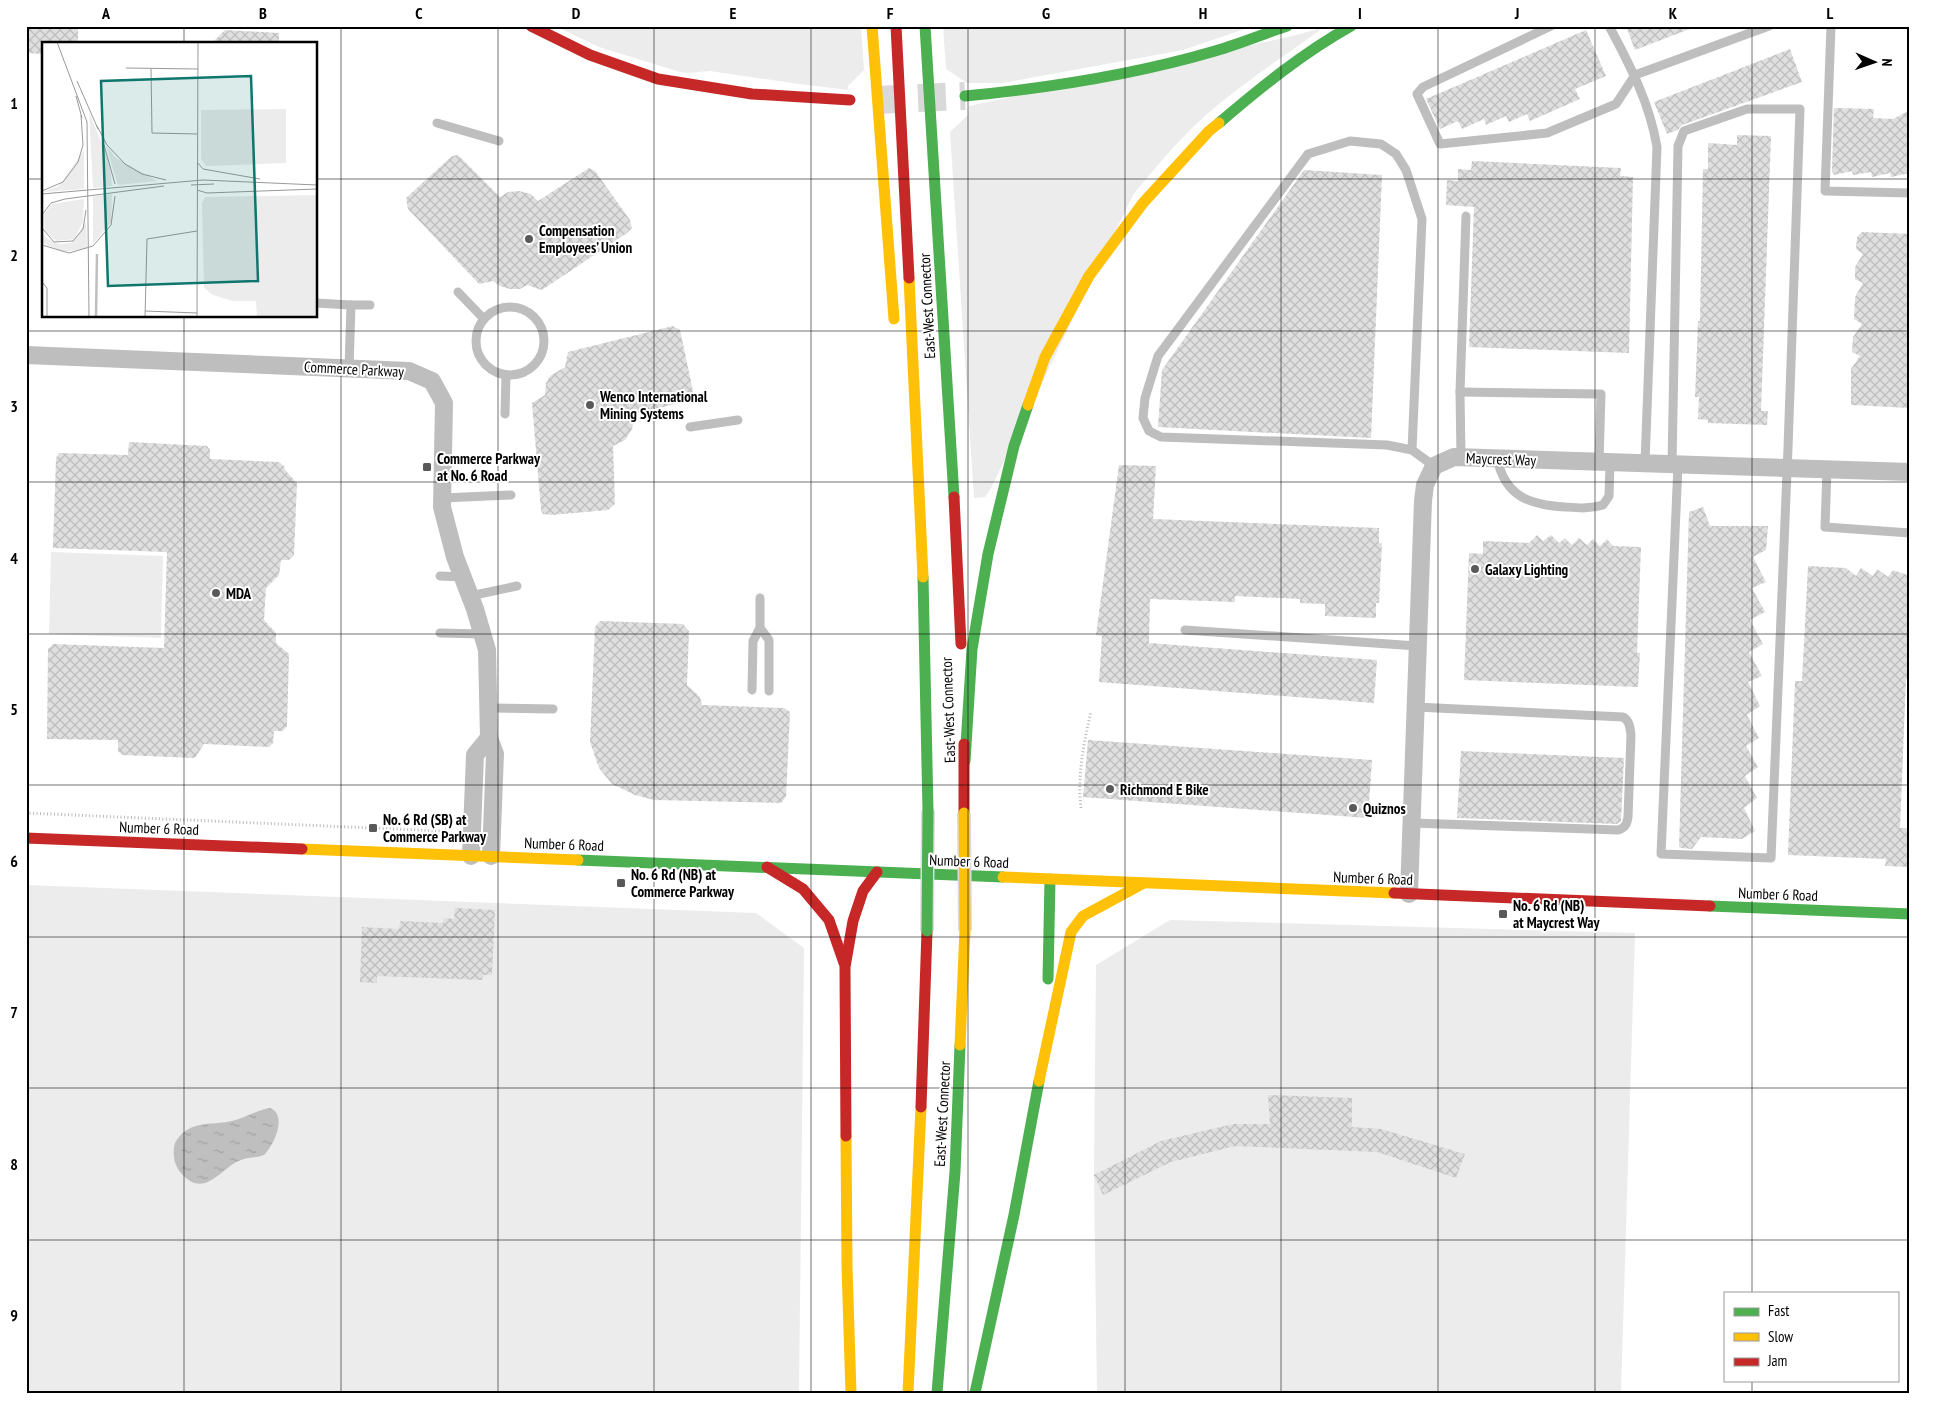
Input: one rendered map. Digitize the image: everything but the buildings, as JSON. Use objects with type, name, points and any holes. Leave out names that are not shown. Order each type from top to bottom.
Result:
[{"type":"main road","points":[[531,26],[571,47],[612,64],[655,78],[708,88],[791,99],[850,100]]},
{"type":"main road","points":[[872,26],[895,333]]},
{"type":"main road","name":"East-West Connector","points":[[896,26],[923,562],[928,811],[928,931],[918,1205],[908,1393]]},
{"type":"main road","name":"East-West Connector","points":[[925,26],[959,574],[965,761],[965,930],[955,1172],[937,1393]]},
{"type":"main road","points":[[965,96],[1014,92],[1122,74],[1216,51],[1287,26]]},
{"type":"main road","points":[[965,761],[972,649],[988,554],[1014,446],[1050,349],[1089,276],[1143,204],[1208,131],[1274,77],[1331,37],[1351,26]]},
{"type":"main road","points":[[905,440],[923,562]]},
{"type":"main road","name":"Number 6 Road","points":[[26,838],[1910,914]]},
{"type":"main road","points":[[767,867],[803,889],[829,920],[845,967]]},
{"type":"main road","points":[[851,1393],[847,1266],[845,967],[853,921],[863,891],[877,872]]},
{"type":"main road","points":[[1047,1041],[1050,879]]},
{"type":"main road","points":[[975,1393],[1014,1215],[1047,1041],[1071,932],[1083,916],[1144,883]]},
{"type":"street","name":"Commerce Parkway","points":[[26,355],[409,371],[432,381],[444,403],[442,507],[455,557],[487,650],[488,738],[495,754],[491,856]]},
{"type":"street","name":"Maycrest Way","points":[[1434,466],[1454,457],[1461,457],[1910,472]]},
{"type":"street","points":[[1409,894],[1423,500],[1424,485],[1434,466]]},
{"type":"street","points":[[471,856],[475,755],[488,738]]},
{"type":"lane","points":[[1551,26],[1423,87],[1417,94],[1440,144],[1547,133],[1616,104],[1635,75],[1769,26]]},
{"type":"lane","points":[[1609,26],[1635,75],[1654,128],[1657,147],[1645,463]]},
{"type":"lane","points":[[1831,26],[1825,191],[1910,193]]},
{"type":"lane","points":[[1747,109],[1800,109],[1771,858],[1661,854],[1675,464],[1678,146],[1684,131],[1747,109]]},
{"type":"lane","points":[[437,123],[499,141]]},
{"type":"lane","points":[[1412,450],[1422,219],[1406,170],[1396,154],[1381,144],[1350,141],[1308,154],[1302,162],[1158,356],[1145,398],[1143,418],[1149,431],[1161,437],[1387,444],[1412,450],[1434,466]]},
{"type":"lane","points":[[1461,457],[1460,392],[1466,216]]},
{"type":"lane","points":[[458,292],[483,318]]},
{"type":"lane","points":[[318,303],[370,305]]},
{"type":"lane","points":[[348,369],[351,304]]},
{"type":"lane","points":[[515,306],[526,310],[536,317],[542,328],[544,345],[538,361],[529,370],[518,374],[506,375],[487,367],[480,358],[475,338],[483,318],[498,308],[515,306]]},
{"type":"lane","points":[[505,414],[506,375]]},
{"type":"lane","points":[[1460,392],[1601,394],[1604,462],[1609,496],[1603,505],[1589,509],[1544,506],[1527,501],[1508,486],[1499,468],[1497,458]]},
{"type":"lane","points":[[690,427],[738,420]]},
{"type":"lane","points":[[1827,470],[1825,527],[1910,533]]},
{"type":"lane","points":[[442,498],[511,495]]},
{"type":"lane","points":[[440,576],[463,577]]},
{"type":"lane","points":[[470,596],[517,586]]},
{"type":"lane","points":[[752,690],[753,641],[760,628],[760,598]]},
{"type":"lane","points":[[760,628],[768,640],[768,691]]},
{"type":"lane","points":[[1185,630],[1417,646]]},
{"type":"lane","points":[[440,633],[482,634]]},
{"type":"lane","points":[[1412,823],[1618,830],[1627,824],[1628,817],[1630,726],[1623,717],[1416,707]]},
{"type":"lane","points":[[488,708],[553,709]]},
{"type":"path","points":[[1081,808],[1079,796],[1085,739],[1091,711]]},
{"type":"path","points":[[26,813],[442,831],[458,825]]},
{"type":"shaded area","points":[[555,26],[861,26],[864,70],[848,86],[848,90],[710,71],[680,72],[599,47]]},
{"type":"shaded area","points":[[943,26],[1254,26],[1183,50],[1003,83],[967,83],[946,69]]},
{"type":"shaded area","points":[[1319,29],[1206,115],[1177,143],[1133,195],[991,488],[985,497],[974,498],[950,132],[968,115],[969,106]]},
{"type":"shaded area","points":[[51,552],[163,556],[161,638],[49,634]]},
{"type":"shaded area","points":[[26,885],[756,913],[804,948],[799,1393],[26,1393]]},
{"type":"shaded area","points":[[1170,920],[1635,933],[1621,1393],[1097,1393],[1094,1175],[1096,965]]},
{"type":"water","points":[[270,1108],[278,1117],[279,1123],[275,1138],[264,1155],[234,1163],[206,1183],[198,1184],[190,1181],[181,1173],[174,1159],[174,1147],[181,1135],[187,1130],[200,1125],[232,1121]]},
{"type":"tunnel","points":[[876,100],[965,96]]},
{"type":"traffic: fast","points":[[925,26],[954,497]]},
{"type":"traffic: fast","points":[[965,96],[1060,85],[1122,74],[1224,48],[1287,26]]},
{"type":"traffic: fast","points":[[1219,123],[1283,71],[1316,47],[1351,26]]},
{"type":"traffic: fast","points":[[965,761],[972,649],[988,554],[1014,446],[1028,405]]},
{"type":"traffic: fast","points":[[923,577],[928,811]]},
{"type":"traffic: fast","points":[[927,931],[928,811]]},
{"type":"traffic: fast","points":[[578,860],[1003,877]]},
{"type":"traffic: fast","points":[[1048,979],[1050,879]]},
{"type":"traffic: fast","points":[[1710,906],[1910,914]]},
{"type":"traffic: fast","points":[[937,1393],[955,1172],[960,1045]]},
{"type":"traffic: fast","points":[[975,1393],[1014,1215],[1039,1081]]},
{"type":"traffic: slow","points":[[872,26],[894,319]]},
{"type":"traffic: slow","points":[[1028,405],[1045,357],[1089,276],[1143,203],[1209,131],[1219,123]]},
{"type":"traffic: slow","points":[[909,278],[923,577]]},
{"type":"traffic: slow","points":[[964,813],[965,930]]},
{"type":"traffic: slow","points":[[302,849],[578,860]]},
{"type":"traffic: slow","points":[[1003,877],[1394,893]]},
{"type":"traffic: slow","points":[[1039,1081],[1071,932],[1083,916],[1144,883]]},
{"type":"traffic: slow","points":[[960,1045],[965,930]]},
{"type":"traffic: slow","points":[[908,1393],[921,1107]]},
{"type":"traffic: slow","points":[[846,1136],[847,1266],[851,1393]]},
{"type":"traffic: jam","points":[[531,26],[590,55],[658,79],[752,94],[850,100]]},
{"type":"traffic: jam","points":[[896,26],[909,278]]},
{"type":"traffic: jam","points":[[954,497],[961,644]]},
{"type":"traffic: jam","points":[[964,744],[964,813]]},
{"type":"traffic: jam","points":[[26,838],[302,849]]},
{"type":"traffic: jam","points":[[767,867],[803,889],[829,920],[844,963]]},
{"type":"traffic: jam","points":[[846,1136],[845,967],[853,921],[863,891],[877,872]]},
{"type":"traffic: jam","points":[[1394,893],[1710,906]]},
{"type":"traffic: jam","points":[[921,1107],[927,931]]},
{"type":"place","name":"Compensation Employees’ Union","points":[[529,239]]},
{"type":"place","name":"Wenco International Mining Systems","points":[[590,405]]},
{"type":"place","name":"Commerce Parkway at No. 6 Road","points":[[427,467]]},
{"type":"place","name":"Galaxy Lighting","points":[[1475,569]]},
{"type":"place","name":"MDA","points":[[216,593]]},
{"type":"place","name":"Richmond E Bike","points":[[1110,789]]},
{"type":"place","name":"Quiznos","points":[[1353,808]]},
{"type":"place","name":"No. 6 Rd (SB) at Commerce Parkway","points":[[373,828]]},
{"type":"place","name":"No. 6 Rd (NB) at Commerce Parkway","points":[[621,883]]},
{"type":"place","name":"No. 6 Rd (NB) at Maycrest Way","points":[[1503,914]]}]
